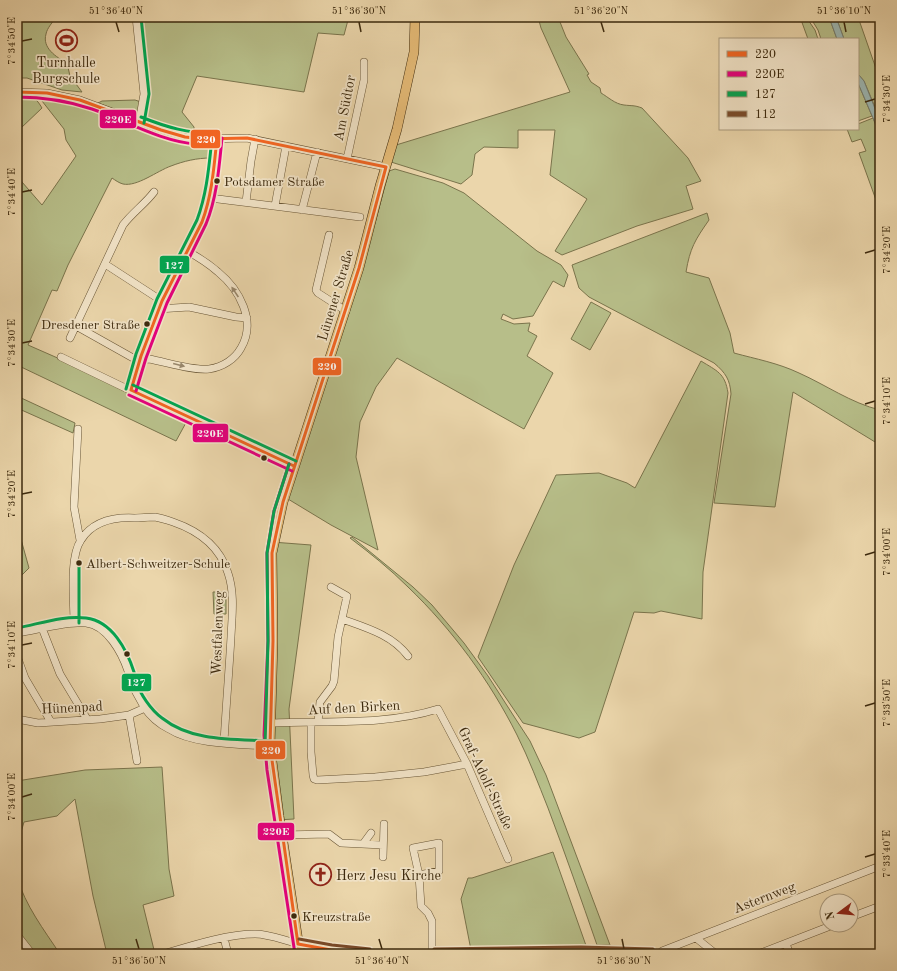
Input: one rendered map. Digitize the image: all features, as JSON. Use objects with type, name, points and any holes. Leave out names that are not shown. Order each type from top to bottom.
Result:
[{"type":"main road","name":"Lünener Straße","points":[[300,954],[272,769],[270,746],[274,641],[272,553],[280,513],[294,466],[346,312],[397,130],[414,52],[416,17]]},
{"type":"street","points":[[136,17],[144,94],[138,122]]},
{"type":"street","name":"Am Südtor","points":[[347,159],[364,80],[364,62]]},
{"type":"street","points":[[17,92],[47,93],[80,100],[173,135],[196,139],[239,137],[255,139],[386,167]]},
{"type":"street","points":[[131,390],[158,309],[173,276],[202,222],[210,198],[217,138]]},
{"type":"street","points":[[246,202],[255,139]]},
{"type":"street","points":[[275,206],[286,146]]},
{"type":"street","points":[[302,210],[317,152]]},
{"type":"street","points":[[70,338],[123,225],[135,211],[150,199],[154,192]]},
{"type":"street","points":[[210,198],[360,217]]},
{"type":"street","points":[[329,235],[316,290],[318,293],[346,312]]},
{"type":"street","points":[[76,326],[140,360],[155,360],[200,370],[219,367],[233,358],[244,343],[246,334],[247,318],[241,300],[228,282],[209,264],[187,251]]},
{"type":"street","points":[[105,264],[162,301]]},
{"type":"street","points":[[158,309],[189,307],[247,318]]},
{"type":"street","points":[[61,357],[294,466]]},
{"type":"street","points":[[78,429],[74,508],[80,540]]},
{"type":"street","name":"Westfalenweg","points":[[74,623],[74,563],[76,549],[80,540],[94,526],[109,519],[122,517],[155,517],[183,525],[207,540],[221,558],[228,572],[232,586],[233,598],[230,660],[224,742]]},
{"type":"street","points":[[331,587],[347,596],[338,637],[334,681],[320,702],[315,722],[311,752],[314,779],[375,777],[424,772],[467,764]]},
{"type":"street","points":[[342,620],[391,639],[401,646],[408,656]]},
{"type":"street","points":[[17,633],[74,623],[88,623],[98,627],[112,641],[145,708],[160,724],[176,733],[194,739],[270,746]]},
{"type":"street","points":[[42,628],[60,674],[87,719]]},
{"type":"street","points":[[17,656],[25,678],[51,722]]},
{"type":"street","name":"Hünenpad","points":[[17,719],[38,723],[109,718],[129,715],[145,708]]},
{"type":"street","name":"Auf den Birken","points":[[270,723],[350,722],[395,719],[419,716],[438,709]]},
{"type":"street","name":"Graf-Adolf-Straße","points":[[438,709],[467,764],[508,859]]},
{"type":"street","points":[[129,715],[137,761]]},
{"type":"street","points":[[383,858],[384,824]]},
{"type":"street","points":[[363,844],[371,833]]},
{"type":"street","points":[[282,835],[329,834],[341,843],[383,845]]},
{"type":"street","points":[[420,875],[439,871],[439,844],[413,848],[420,875],[421,906],[430,917],[433,926],[433,954],[601,952],[652,954]]},
{"type":"street","name":"Asternweg","points":[[659,954],[662,951],[880,866]]},
{"type":"street","points":[[859,914],[880,906]]},
{"type":"street","points":[[758,954],[819,930]]},
{"type":"street","points":[[162,954],[224,938],[254,934],[331,950],[369,954]]},
{"type":"street","points":[[17,935],[32,954]]},
{"type":"street","points":[[224,938],[228,954]]},
{"type":"street","points":[[696,938],[716,954]]},
{"type":"street","points":[[786,944],[790,954]]},
{"type":"green space","points":[[17,17],[56,17],[47,32],[45,39],[46,44],[54,55],[67,63],[70,76],[82,92],[62,90],[27,78],[17,78]]},
{"type":"green space","points":[[139,17],[356,17],[356,20],[348,20],[344,35],[318,33],[304,92],[197,76],[182,112],[194,127],[194,137],[147,122],[144,115]]},
{"type":"green space","points":[[538,17],[558,17],[566,37],[589,74],[587,75],[591,82],[600,88],[601,93],[618,103],[642,108],[688,158],[701,181],[686,186],[693,209],[637,226],[562,255],[555,251],[587,199],[550,175],[555,130],[518,130],[518,148],[484,147],[475,154],[472,175],[461,184],[391,162],[396,145],[570,92],[541,28]]},
{"type":"green space","points":[[800,17],[806,17],[815,30],[818,38],[808,38]]},
{"type":"green space","points":[[810,17],[829,17],[837,38],[821,38],[818,30]]},
{"type":"green space","points":[[836,17],[858,17],[880,80],[880,113],[878,114],[864,81],[859,75],[859,38],[844,38]]},
{"type":"green space","points":[[859,85],[872,116],[859,121]]},
{"type":"green space","points":[[17,95],[32,97],[42,108],[21,128],[17,120]]},
{"type":"green space","points":[[46,96],[61,98],[89,106],[171,138],[208,143],[212,148],[211,158],[196,159],[176,164],[165,168],[141,181],[123,184],[112,178],[68,265],[57,291],[52,290],[28,345],[110,381],[188,419],[176,441],[17,365],[17,174],[42,205],[76,156],[66,140],[64,129],[42,101]]},
{"type":"green space","points":[[135,100],[141,102],[139,112],[132,116],[98,103],[102,101]]},
{"type":"green space","points":[[873,118],[877,129],[881,176],[880,211],[859,153],[866,151],[861,139],[852,142],[847,130],[859,130],[859,124]]},
{"type":"green space","points":[[395,169],[443,183],[464,193],[537,251],[561,265],[568,275],[564,287],[553,281],[533,316],[513,319],[503,314],[501,319],[514,324],[530,323],[528,331],[537,336],[527,356],[553,373],[524,429],[397,358],[376,387],[360,422],[356,457],[378,550],[331,525],[288,499],[375,223],[389,171]]},
{"type":"green space","points":[[707,213],[709,220],[694,244],[689,257],[686,272],[709,278],[730,333],[734,353],[783,366],[859,403],[880,410],[880,445],[793,392],[775,507],[714,503],[731,394],[727,377],[722,370],[714,363],[589,297],[579,288],[572,265]]},
{"type":"green space","points":[[591,302],[611,313],[590,350],[571,339]]},
{"type":"green space","points":[[701,361],[719,373],[725,381],[728,393],[703,572],[702,619],[661,611],[654,613],[634,612],[595,732],[579,738],[523,723],[478,657],[514,565],[556,475],[599,473],[627,483],[635,488]]},
{"type":"green space","points":[[17,396],[75,423],[73,433],[17,408]]},
{"type":"green space","points":[[17,525],[29,568],[17,580]]},
{"type":"green space","points":[[352,537],[413,587],[432,605],[464,643],[488,676],[530,741],[546,775],[610,945],[597,945],[561,842],[526,753],[495,695],[469,656],[440,620],[401,580],[380,561],[350,538]]},
{"type":"green space","points":[[272,542],[311,545],[289,709],[294,819],[277,820],[269,752]]},
{"type":"green space","points":[[213,592],[226,592],[226,614],[214,614]]},
{"type":"green space","points":[[162,767],[169,869],[174,896],[143,905],[155,954],[107,954],[93,896],[75,799],[57,816],[24,822],[17,846],[17,781],[85,770]]},
{"type":"green space","points":[[553,852],[589,954],[577,954],[575,948],[471,950],[461,899],[468,878]]},
{"type":"green space","points":[[17,877],[20,887],[30,907],[60,954],[17,954]]},
{"type":"water","points":[[829,17],[836,17],[844,38],[837,38]]},
{"type":"water","points":[[859,75],[864,81],[880,121],[880,147],[876,125],[859,85]]},
{"type":"transit line","name":"127","points":[[141,17],[149,94],[144,123]]},
{"type":"transit line","name":"220","points":[[17,92],[47,93],[80,100],[161,130],[185,137],[203,139],[247,138],[386,167],[359,268],[283,502],[272,553],[273,641],[270,746],[298,944]]},
{"type":"transit line","name":"220E","points":[[17,97],[55,100],[83,106],[143,130],[183,142],[196,144],[217,143]]},
{"type":"transit line","name":"127","points":[[141,117],[159,124],[187,131],[217,133]]},
{"type":"transit line","name":"127","points":[[126,389],[136,354],[157,299],[197,220],[209,169],[212,138]]},
{"type":"transit line","name":"220","points":[[131,390],[141,356],[162,301],[202,222],[214,170],[217,138]]},
{"type":"transit line","name":"220E","points":[[136,391],[146,358],[167,303],[210,214],[217,182],[222,138]]},
{"type":"transit line","name":"127","points":[[133,385],[296,461]]},
{"type":"transit line","name":"220","points":[[131,390],[294,466]]},
{"type":"transit line","name":"220E","points":[[129,395],[292,471]]},
{"type":"transit line","name":"220E","points":[[289,464],[274,511],[267,553],[268,641],[264,735],[267,770],[295,954]]},
{"type":"transit line","name":"127","points":[[265,746],[268,641],[267,553],[274,511],[289,464]]},
{"type":"transit line","name":"127","points":[[79,563],[79,623]]},
{"type":"transit line","name":"127","points":[[17,628],[51,620],[77,617],[95,620],[111,631],[123,646],[143,696],[154,711],[162,718],[174,726],[186,731],[214,738],[270,741]]},
{"type":"transit line","name":"112","points":[[299,939],[332,945],[370,949]]},
{"type":"transit line","name":"220","points":[[298,944],[331,950],[369,954]]},
{"type":"transit line","name":"112","points":[[434,949],[581,947],[653,949]]},
{"type":"transit line","name":"220","points":[[434,954],[581,952],[652,954]]},
{"type":"place","name":"Turnhalle Burgschule","points":[[66,40]]},
{"type":"place","name":"Potsdamer Straße","points":[[217,181]]},
{"type":"place","name":"Dresdener Straße","points":[[147,324]]},
{"type":"place","name":"Albert-Schweitzer-Schule","points":[[79,563]]},
{"type":"place","name":"Herz Jesu Kirche","points":[[321,875]]},
{"type":"place","name":"Kreuzstraße","points":[[294,916]]}]
